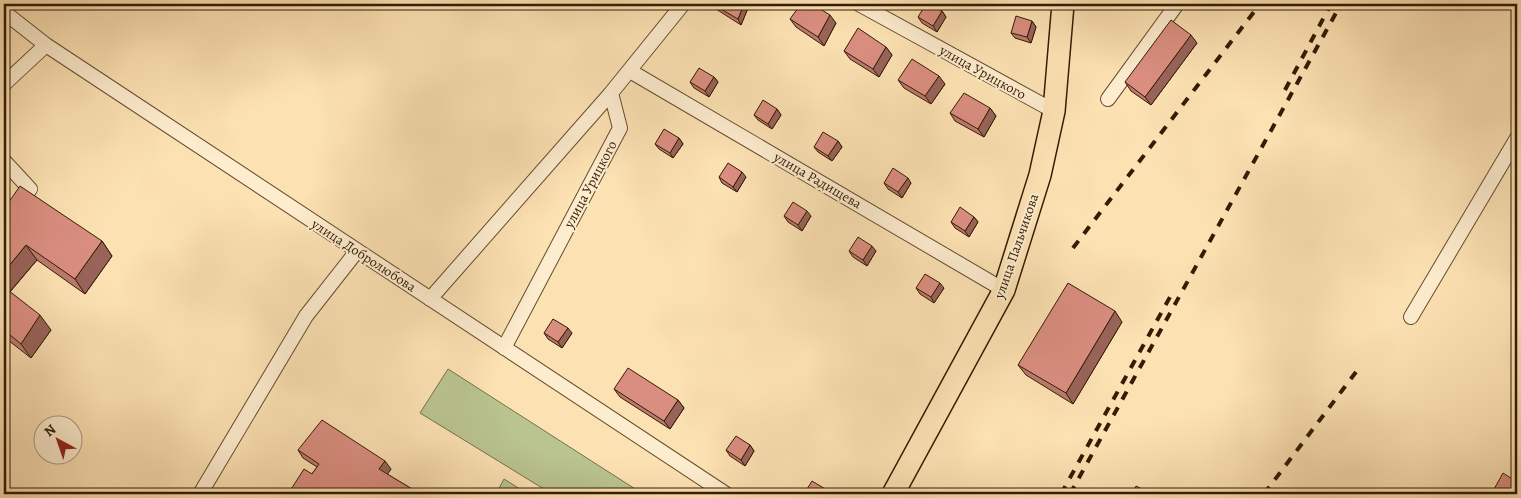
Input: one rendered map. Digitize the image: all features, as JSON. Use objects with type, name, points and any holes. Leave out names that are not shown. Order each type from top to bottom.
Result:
[{"type":"main road","name":"улица Пальчикова","points":[[892,494],[1004,290],[1040,175],[1054,111],[1063,4]]},
{"type":"street","points":[[430,298],[630,71],[683,4]]},
{"type":"street","name":"улица Урицкого","points":[[858,4],[1054,111]]},
{"type":"street","points":[[1108,99],[1177,4]]},
{"type":"street","name":"улица Добролюбова","points":[[4,12],[46,45],[726,494]]},
{"type":"street","points":[[4,84],[46,45]]},
{"type":"street","name":"улица Радищева","points":[[630,71],[1004,290]]},
{"type":"street","name":"улица Урицкого","points":[[504,348],[620,128],[611,93]]},
{"type":"street","points":[[1411,316],[1517,138]]},
{"type":"street","points":[[4,161],[30,189],[4,224]]},
{"type":"street","points":[[200,494],[306,316],[357,251]]},
{"type":"green space","points":[[448,369],[643,494],[552,494],[420,413]]},
{"type":"green space","points":[[504,479],[528,494],[496,494]]},
{"type":"building","points":[[712,4],[744,4],[738,19]]},
{"type":"building","points":[[801,4],[812,4],[830,15],[818,37],[790,19]]},
{"type":"building","points":[[926,4],[942,11],[933,26],[918,17]]},
{"type":"building","points":[[1016,16],[1032,21],[1027,37],[1011,33]]},
{"type":"building","points":[[1171,20],[1191,35],[1145,97],[1125,82]]},
{"type":"building","points":[[858,28],[886,47],[873,69],[844,51]]},
{"type":"building","points":[[912,59],[939,76],[925,96],[898,80]]},
{"type":"building","points":[[699,68],[714,77],[705,91],[690,82]]},
{"type":"building","points":[[964,93],[990,108],[978,129],[950,113]]},
{"type":"building","points":[[763,100],[777,109],[768,124],[754,115]]},
{"type":"building","points":[[664,129],[679,138],[670,153],[655,144]]},
{"type":"building","points":[[823,132],[838,141],[828,156],[814,147]]},
{"type":"building","points":[[728,163],[742,172],[733,187],[719,177]]},
{"type":"building","points":[[893,168],[908,178],[898,192],[884,183]]},
{"type":"building","points":[[20,186],[102,241],[75,279],[26,245],[4,272],[4,209]]},
{"type":"building","points":[[793,202],[807,211],[798,225],[784,216]]},
{"type":"building","points":[[960,207],[974,217],[965,231],[951,222]]},
{"type":"building","points":[[858,237],[872,246],[863,260],[849,251]]},
{"type":"building","points":[[925,274],[940,283],[931,297],[916,288]]},
{"type":"building","points":[[1068,283],[1115,311],[1066,393],[1018,365]]},
{"type":"building","points":[[4,287],[40,315],[21,344],[4,330]]},
{"type":"building","points":[[553,319],[568,328],[558,342],[544,333]]},
{"type":"building","points":[[628,368],[678,400],[664,421],[614,389]]},
{"type":"building","points":[[322,420],[385,461],[379,469],[417,492],[416,494],[288,494],[304,469],[312,474],[319,464],[298,450]]},
{"type":"building","points":[[736,436],[750,445],[741,460],[726,450]]},
{"type":"building","points":[[1503,473],[1517,482],[1510,494],[1498,494],[1493,491]]},
{"type":"building","points":[[812,481],[827,490],[824,494],[804,494]]},
{"type":"building","points":[[1136,486],[1152,494],[1132,494]]},
{"type":"railway","points":[[1073,248],[1260,4]]},
{"type":"railway","points":[[1285,90],[1331,4]]},
{"type":"railway","points":[[1070,494],[1341,4]]},
{"type":"railway","points":[[1061,494],[1170,297]]},
{"type":"railway","points":[[1264,494],[1356,372]]}]
